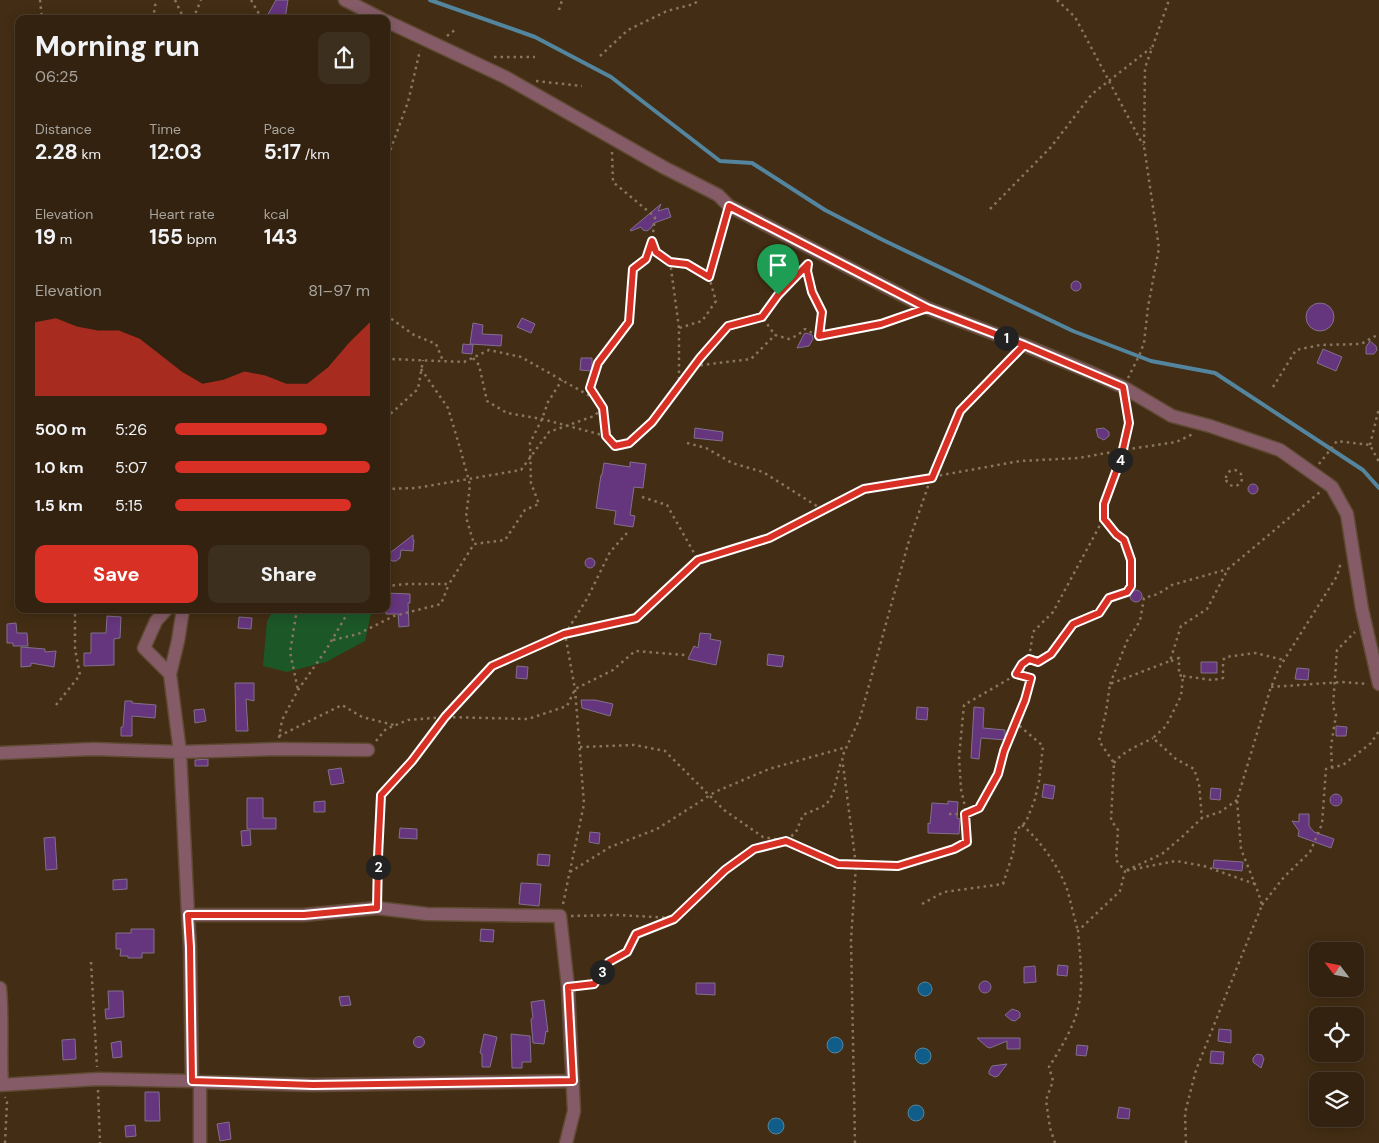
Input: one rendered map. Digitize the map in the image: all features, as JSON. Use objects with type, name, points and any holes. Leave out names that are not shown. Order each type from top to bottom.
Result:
[{"type":"street","points":[[345,0],[374,15]]},
{"type":"street","points":[[390,23],[505,77],[718,196],[729,206],[927,308],[1024,345],[1123,387],[1172,416],[1210,426],[1280,450],[1332,487],[1347,514],[1374,684]]},
{"type":"street","points":[[163,613],[156,621],[144,648],[170,674]]},
{"type":"street","points":[[182,613],[170,674],[180,752],[200,1143]]},
{"type":"street","points":[[0,753],[93,749],[180,752],[278,743],[368,750]]},
{"type":"street","points":[[188,915],[304,915],[377,908],[427,914],[560,916],[568,987],[574,1111],[566,1143]]},
{"type":"street","points":[[0,988],[2,1008],[1,1085],[98,1079],[313,1085],[573,1081]]},
{"type":"path","points":[[40,0],[42,15]]},
{"type":"path","points":[[154,15],[156,0]]},
{"type":"path","points":[[175,0],[182,15]]},
{"type":"path","points":[[195,15],[201,0]]},
{"type":"path","points":[[251,0],[260,15]]},
{"type":"path","points":[[559,10],[562,0]]},
{"type":"path","points":[[600,56],[628,30],[667,11],[694,4],[699,0]]},
{"type":"path","points":[[1057,0],[1075,17],[1144,146]]},
{"type":"path","points":[[580,747],[634,745],[665,751],[724,810],[763,837],[786,841],[838,864],[898,866],[954,849],[967,842],[965,807],[961,789],[960,756],[964,705],[1014,676],[1022,664],[1029,659],[1033,632],[1053,612],[1100,527],[1104,504],[1123,450],[1129,423],[1123,387],[1144,343],[1148,307],[1159,248],[1144,146],[1145,68],[1169,0]]},
{"type":"path","points":[[390,151],[408,102],[422,39]]},
{"type":"path","points":[[990,209],[1051,147],[1092,94],[1152,47]]},
{"type":"path","points":[[491,57],[536,57]]},
{"type":"path","points":[[534,80],[582,86]]},
{"type":"path","points":[[606,436],[603,408],[590,388],[598,363],[629,322],[633,269],[646,259],[652,241],[655,217],[613,182],[612,138]]},
{"type":"path","points":[[680,328],[702,321],[716,301],[709,277],[729,206]]},
{"type":"path","points":[[652,241],[656,252],[670,262],[687,264],[709,277]]},
{"type":"path","points":[[811,249],[807,271],[812,292],[822,312],[819,336]]},
{"type":"path","points":[[670,262],[680,328],[679,386]]},
{"type":"path","points":[[473,358],[479,365],[487,402],[507,413],[542,419],[606,436],[615,446],[629,443],[652,422],[694,366],[728,326],[762,317],[778,295],[808,264]]},
{"type":"path","points":[[762,317],[775,335],[789,339],[805,329],[819,336],[881,324],[927,308]]},
{"type":"path","points":[[390,318],[414,335],[436,344],[443,361]]},
{"type":"path","points":[[1273,387],[1296,350],[1320,344],[1361,344],[1379,334]]},
{"type":"path","points":[[694,366],[751,359],[775,335]]},
{"type":"path","points":[[568,987],[594,984],[609,962],[627,952],[636,934],[674,919],[725,870],[754,849],[786,841],[796,832],[803,815],[826,805],[833,794],[842,757],[860,718],[908,544],[932,478],[960,411],[1024,345]]},
{"type":"path","points":[[390,359],[464,362],[489,350],[521,357],[599,401]]},
{"type":"path","points":[[390,414],[418,389],[423,360]]},
{"type":"path","points":[[332,640],[358,634],[394,616],[441,604],[449,584],[474,544],[466,517],[469,479],[448,408],[421,369]]},
{"type":"path","points":[[474,544],[505,540],[525,510],[539,504],[531,483],[530,443],[548,402],[562,380]]},
{"type":"path","points":[[390,489],[416,488],[521,470],[549,432],[594,416],[603,408]]},
{"type":"path","points":[[1379,408],[1370,445],[1379,462]]},
{"type":"path","points":[[377,908],[381,795],[412,761],[445,717],[492,666],[564,634],[636,618],[698,560],[769,538],[864,489],[1020,461],[1080,458],[1176,442],[1210,426]]},
{"type":"path","points":[[1373,431],[1379,427]]},
{"type":"path","points":[[1324,458],[1337,441],[1370,445]]},
{"type":"path","points":[[687,443],[706,448],[732,463],[763,472],[823,510]]},
{"type":"path","points":[[1231,470],[1237,470],[1242,477],[1235,486],[1226,480],[1227,474],[1231,470]]},
{"type":"path","points":[[1170,661],[1181,626],[1207,609],[1228,569],[1328,484]]},
{"type":"path","points":[[642,497],[667,505],[698,560]]},
{"type":"path","points":[[1029,659],[1038,662],[1051,654],[1073,624],[1099,613],[1109,598],[1127,592],[1131,586],[1131,560],[1124,540],[1116,534],[1104,519],[1104,504]]},
{"type":"path","points":[[628,533],[610,552],[588,597],[564,634],[575,689],[584,804],[560,916],[618,915],[674,919]]},
{"type":"path","points":[[1262,905],[1241,849],[1237,800],[1271,687],[1279,668],[1337,576],[1342,558]]},
{"type":"path","points":[[1114,763],[1099,741],[1110,684],[1128,641],[1140,621],[1144,598],[1158,594],[1172,585],[1228,569]]},
{"type":"path","points":[[390,586],[449,584]]},
{"type":"path","points":[[1332,768],[1331,746],[1336,714],[1333,706],[1337,650],[1355,633],[1362,609]]},
{"type":"path","points":[[56,705],[80,676],[74,649],[76,613]]},
{"type":"path","points":[[296,613],[290,652],[298,690]]},
{"type":"path","points":[[278,743],[282,720],[298,690],[326,650],[348,613]]},
{"type":"path","points":[[368,750],[386,729],[408,720],[445,717],[528,719],[567,706],[575,689],[613,670],[635,651],[685,655]]},
{"type":"path","points":[[1110,684],[1179,658],[1179,675],[1212,680],[1223,678],[1223,660],[1226,656],[1255,654],[1284,660]]},
{"type":"path","points":[[949,814],[965,814],[979,808],[998,774],[1004,751],[1025,700],[1031,678],[1016,674]]},
{"type":"path","points":[[1125,871],[1116,860],[1118,830],[1111,820],[1114,763],[1130,749],[1153,738],[1166,726],[1181,696],[1183,676]]},
{"type":"path","points":[[1271,687],[1335,683],[1374,684]]},
{"type":"path","points":[[278,743],[342,704],[362,717],[396,725]]},
{"type":"path","points":[[922,904],[944,892],[1003,884],[1013,853],[1016,830],[1026,822],[1035,799],[1044,746],[1015,722]]},
{"type":"path","points":[[1186,1143],[1185,1113],[1196,1070],[1262,905],[1284,877],[1310,852],[1322,824],[1326,769],[1343,765],[1371,742],[1379,731]]},
{"type":"path","points":[[1153,738],[1176,759],[1194,769],[1199,784],[1202,818]]},
{"type":"path","points":[[570,872],[610,847],[657,829],[715,792],[769,769],[847,747]]},
{"type":"path","points":[[842,757],[856,865],[851,940],[855,1143]]},
{"type":"path","points":[[1125,871],[1162,854],[1202,818],[1220,812],[1237,800]]},
{"type":"path","points":[[1022,825],[1032,834],[1051,858],[1066,888],[1078,931],[1081,984],[1078,1010],[1064,1042],[1049,1067],[1053,1081],[1046,1100],[1050,1128],[1055,1143]]},
{"type":"path","points":[[1125,871],[1176,862],[1204,866],[1255,884]]},
{"type":"path","points":[[1078,931],[1120,891],[1125,871]]},
{"type":"path","points":[[91,962],[100,1143]]},
{"type":"path","points":[[1,1085],[6,1102],[5,1143]]},
{"type":"green space","points":[[272,613],[371,613],[365,641],[326,662],[287,672],[263,666],[267,621]]},
{"type":"water","points":[[922,982],[928,982],[932,989],[928,996],[922,996],[918,992],[918,986]]},
{"type":"water","points":[[835,1037],[843,1045],[835,1053],[827,1045]]},
{"type":"water","points":[[923,1048],[931,1056],[923,1064],[915,1056]]},
{"type":"water","points":[[916,1105],[924,1113],[916,1121],[908,1113]]},
{"type":"water","points":[[776,1118],[784,1126],[776,1134],[768,1126]]},
{"type":"building","points":[[276,0],[288,0],[286,15],[268,15]]},
{"type":"building","points":[[661,204],[658,211],[668,208],[671,217],[654,223],[647,231],[641,227],[630,230]]},
{"type":"building","points":[[1074,281],[1078,281],[1081,286],[1080,290],[1074,291],[1071,288],[1071,284]]},
{"type":"building","points":[[1320,303],[1330,307],[1334,317],[1330,327],[1320,331],[1310,327],[1306,317],[1310,307]]},
{"type":"building","points":[[522,318],[535,324],[531,333],[517,327]]},
{"type":"building","points":[[473,323],[483,325],[482,334],[502,335],[501,346],[470,344]]},
{"type":"building","points":[[804,334],[812,335],[813,339],[809,346],[797,348]]},
{"type":"building","points":[[1370,341],[1376,346],[1377,350],[1374,354],[1366,354],[1366,347]]},
{"type":"building","points":[[463,344],[473,345],[472,354],[462,353]]},
{"type":"building","points":[[1323,349],[1342,357],[1336,371],[1317,363]]},
{"type":"building","points":[[581,358],[592,358],[592,371],[580,370]]},
{"type":"building","points":[[695,428],[723,432],[722,441],[694,438]]},
{"type":"building","points":[[1104,428],[1109,432],[1109,436],[1104,440],[1098,437],[1096,429]]},
{"type":"building","points":[[630,462],[646,464],[643,488],[634,487],[630,515],[635,516],[633,527],[614,524],[616,511],[596,508],[604,463],[630,467]]},
{"type":"building","points":[[1251,484],[1255,484],[1258,489],[1257,493],[1251,494],[1248,491],[1248,487]]},
{"type":"building","points":[[413,535],[413,551],[401,550],[400,558],[396,561],[392,561],[390,558],[390,553]]},
{"type":"building","points":[[588,558],[592,558],[595,563],[594,567],[588,568],[585,565],[585,561]]},
{"type":"building","points":[[1136,590],[1142,596],[1136,602],[1130,596]]},
{"type":"building","points":[[390,593],[410,594],[410,603],[408,603],[409,626],[399,627],[398,614],[386,614],[390,613]]},
{"type":"building","points":[[107,616],[121,617],[120,638],[114,639],[114,665],[84,666],[84,653],[91,653],[91,633],[106,633]]},
{"type":"building","points":[[239,617],[252,618],[251,629],[238,628]]},
{"type":"building","points":[[16,623],[17,633],[27,633],[28,646],[13,646],[13,643],[7,643],[7,624]]},
{"type":"building","points":[[700,633],[711,634],[710,639],[721,641],[716,665],[688,659],[694,646],[698,648]]},
{"type":"building","points":[[21,647],[45,649],[45,652],[56,651],[54,667],[31,663],[31,666],[21,667]]},
{"type":"building","points":[[768,654],[784,656],[782,667],[767,665]]},
{"type":"building","points":[[1201,662],[1217,662],[1217,673],[1201,673]]},
{"type":"building","points":[[517,666],[528,667],[527,679],[516,678]]},
{"type":"building","points":[[1297,668],[1309,669],[1308,680],[1295,679]]},
{"type":"building","points":[[235,683],[254,683],[254,701],[246,699],[248,731],[236,731]]},
{"type":"building","points":[[581,700],[595,700],[613,704],[610,716],[582,708]]},
{"type":"building","points":[[125,701],[156,705],[155,718],[132,716],[132,736],[121,736]]},
{"type":"building","points":[[917,707],[928,708],[927,720],[916,719]]},
{"type":"building","points":[[974,707],[984,708],[983,728],[1005,730],[1005,740],[981,738],[979,759],[971,758]]},
{"type":"building","points":[[204,709],[206,721],[195,723],[194,710]]},
{"type":"building","points":[[1336,726],[1347,727],[1346,736],[1336,736]]},
{"type":"building","points":[[208,759],[208,766],[195,766],[195,760]]},
{"type":"building","points":[[341,768],[344,783],[331,785],[328,770]]},
{"type":"building","points":[[1044,784],[1055,786],[1053,799],[1042,797]]},
{"type":"building","points":[[1211,788],[1221,789],[1220,800],[1210,799]]},
{"type":"building","points":[[1336,794],[1342,800],[1336,806],[1330,800]]},
{"type":"building","points":[[247,798],[263,798],[263,818],[276,818],[276,829],[247,829]]},
{"type":"building","points":[[325,801],[325,812],[314,812],[314,802]]},
{"type":"building","points":[[948,801],[958,802],[959,834],[928,833],[932,803],[948,804]]},
{"type":"building","points":[[1299,814],[1309,814],[1309,826],[1314,832],[1334,839],[1331,848],[1298,836],[1299,831],[1292,821],[1299,822]]},
{"type":"building","points":[[400,828],[417,829],[417,839],[399,838]]},
{"type":"building","points":[[250,830],[251,845],[242,846],[241,831]]},
{"type":"building","points":[[590,832],[600,833],[599,844],[589,842]]},
{"type":"building","points":[[55,837],[57,869],[46,870],[44,838]]},
{"type":"building","points":[[538,854],[550,855],[549,866],[537,865]]},
{"type":"building","points":[[1214,860],[1243,862],[1242,871],[1213,868]]},
{"type":"building","points":[[127,879],[127,889],[113,890],[113,880]]},
{"type":"building","points":[[521,883],[541,884],[539,906],[519,904]]},
{"type":"building","points":[[131,929],[154,929],[154,953],[142,953],[142,958],[120,956],[121,949],[116,949],[116,933],[131,933]]},
{"type":"building","points":[[481,929],[494,930],[493,942],[480,941]]},
{"type":"building","points":[[1058,965],[1068,966],[1067,976],[1057,975]]},
{"type":"building","points":[[1035,966],[1036,982],[1024,983],[1024,967]]},
{"type":"building","points":[[985,981],[991,987],[985,993],[979,987]]},
{"type":"building","points":[[696,983],[715,983],[715,995],[696,994]]},
{"type":"building","points":[[108,991],[123,991],[124,1017],[106,1019],[105,1009],[109,1009]]},
{"type":"building","points":[[349,996],[351,1005],[341,1006],[339,997]]},
{"type":"building","points":[[544,1000],[548,1032],[546,1031],[544,1044],[533,1043],[531,1002]]},
{"type":"building","points":[[1012,1009],[1020,1013],[1020,1017],[1015,1021],[1005,1015]]},
{"type":"building","points":[[1219,1029],[1231,1030],[1231,1043],[1218,1041]]},
{"type":"building","points":[[484,1034],[497,1037],[490,1067],[482,1067],[482,1054],[480,1053]]},
{"type":"building","points":[[511,1034],[530,1036],[531,1062],[522,1062],[522,1068],[512,1068]]},
{"type":"building","points":[[417,1037],[421,1037],[424,1042],[423,1046],[417,1047],[414,1044],[414,1040]]},
{"type":"building","points":[[977,1038],[1020,1038],[1020,1049],[1007,1049],[1007,1041],[990,1048]]},
{"type":"building","points":[[75,1039],[76,1059],[63,1060],[62,1040]]},
{"type":"building","points":[[121,1041],[122,1057],[113,1058],[111,1043]]},
{"type":"building","points":[[1077,1045],[1088,1046],[1086,1056],[1076,1055]]},
{"type":"building","points":[[1211,1051],[1224,1052],[1223,1064],[1210,1063]]},
{"type":"building","points":[[1257,1054],[1262,1055],[1264,1059],[1261,1068],[1253,1062],[1253,1058]]},
{"type":"building","points":[[1007,1064],[998,1076],[995,1077],[989,1074],[992,1066]]},
{"type":"building","points":[[145,1092],[159,1092],[160,1121],[145,1121]]},
{"type":"building","points":[[1119,1107],[1130,1109],[1129,1119],[1117,1118]]},
{"type":"building","points":[[229,1122],[231,1139],[220,1141],[217,1124]]},
{"type":"building","points":[[135,1125],[136,1136],[126,1137],[125,1126]]},
{"type":"waterway","points":[[430,0],[535,37],[611,77],[720,161],[752,163],[825,210],[883,240],[1073,331],[1151,361],[1215,373],[1363,470],[1379,488]]},
{"type":"route","points":[[778,295],[762,317],[728,326],[700,358],[652,422],[629,443],[615,446],[606,436],[603,408],[590,388],[598,363],[629,322],[633,269],[646,259],[652,241],[656,252],[670,262],[687,264],[709,277],[729,206],[927,308],[1024,345],[960,411],[932,478],[864,489],[769,538],[698,560],[636,618],[564,634],[492,666],[445,717],[412,761],[381,795],[377,908],[304,915],[188,915],[192,1081],[313,1085],[573,1081],[568,987],[594,984],[609,962],[627,952],[636,934],[674,919],[725,870],[754,849],[786,841],[838,864],[898,866],[954,849],[967,842],[965,814],[979,808],[998,774],[1004,751],[1025,700],[1031,678],[1016,674],[1022,664],[1029,659],[1038,662],[1051,654],[1073,624],[1099,613],[1109,598],[1127,592],[1131,586],[1131,560],[1124,540],[1116,534],[1104,519],[1104,504],[1121,458],[1129,423],[1123,387],[1024,345],[976,326],[927,308],[881,324],[819,336],[822,312],[812,292],[807,271],[808,264],[778,295]]}]
